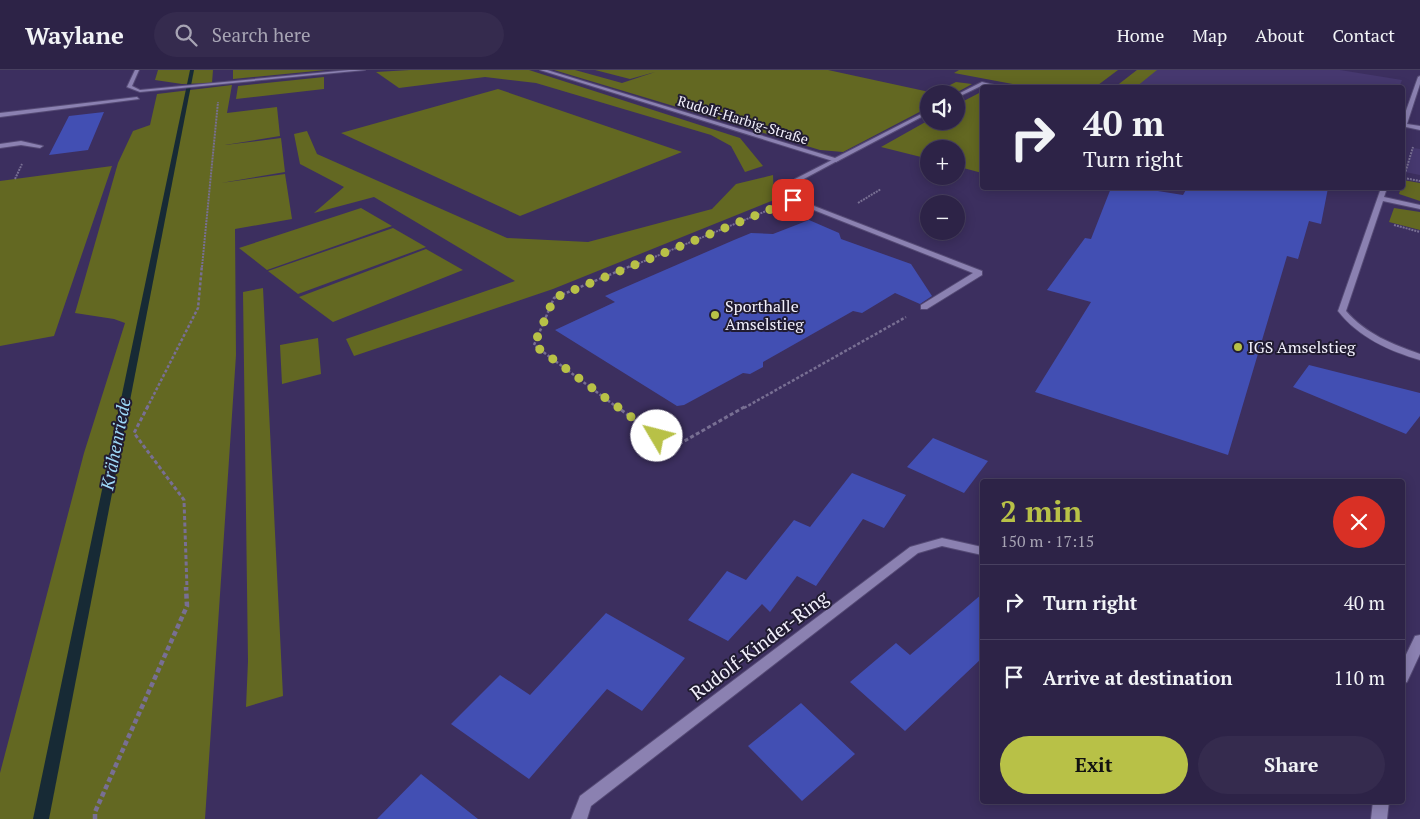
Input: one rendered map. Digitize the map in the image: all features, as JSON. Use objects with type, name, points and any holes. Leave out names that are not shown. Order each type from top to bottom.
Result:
[{"type":"street","points":[[137,70],[130,87],[133,90],[169,89],[363,70]]},
{"type":"street","name":"Rudolf-Harbig-Straße","points":[[542,70],[836,160]]},
{"type":"street","points":[[1420,77],[1405,125],[1420,128]]},
{"type":"street","points":[[965,92],[982,83],[991,85]]},
{"type":"street","points":[[0,116],[137,98]]},
{"type":"street","points":[[920,116],[797,180],[793,200],[979,273],[924,307]]},
{"type":"street","points":[[0,146],[21,143],[40,146]]},
{"type":"street","points":[[1383,190],[1342,311],[1354,327],[1382,344],[1420,356]]},
{"type":"street","points":[[1380,198],[1420,207]]},
{"type":"street","name":"Rudolf-Kinder-Ring","points":[[579,819],[586,801],[914,550],[942,542],[980,551]]},
{"type":"street","points":[[1405,672],[1420,640]]},
{"type":"street","points":[[1380,819],[1381,804]]},
{"type":"path","points":[[94,819],[95,812],[188,606],[184,500],[134,433],[198,308],[220,84]]},
{"type":"path","points":[[1405,174],[1414,142]]},
{"type":"path","points":[[1405,178],[1420,181]]},
{"type":"path","points":[[793,200],[554,298],[534,345],[672,448],[924,307]]},
{"type":"path","points":[[1388,224],[1420,232]]},
{"type":"shaded area","points":[[1137,70],[1340,70],[1402,80],[1400,85],[1119,85]]},
{"type":"shaded area","points":[[1413,148],[1420,149],[1420,175],[1405,172]]},
{"type":"green space","points":[[158,70],[213,70],[212,83],[182,84],[155,80]]},
{"type":"green space","points":[[233,70],[326,70],[233,79]]},
{"type":"green space","points":[[410,70],[529,70],[740,138],[763,166],[745,172],[731,146],[711,135],[536,83],[485,77],[399,88],[376,72]]},
{"type":"green space","points":[[554,70],[575,70],[622,83],[655,72],[630,79],[595,70],[828,70],[920,90],[920,112],[843,152],[820,150]]},
{"type":"green space","points":[[959,70],[1118,70],[1098,85],[1018,85],[954,73]]},
{"type":"green space","points":[[1137,70],[1157,70],[1138,85],[1118,85]]},
{"type":"green space","points":[[324,77],[324,89],[236,99],[238,86]]},
{"type":"green space","points":[[956,82],[972,84],[965,88],[965,85],[950,85]]},
{"type":"green space","points":[[232,85],[227,113],[277,107],[280,136],[225,145],[281,138],[285,172],[221,183],[285,174],[292,219],[235,229],[236,355],[205,819],[0,819],[0,773],[84,453],[125,323],[114,319],[75,313],[118,163],[133,131],[150,125],[157,94]]},
{"type":"green space","points":[[498,89],[682,152],[520,216],[341,133]]},
{"type":"green space","points":[[980,93],[980,172],[965,168],[965,140],[920,140],[920,157],[881,147],[920,125],[920,130],[965,130],[965,100]]},
{"type":"green space","points":[[307,131],[317,154],[507,238],[588,242],[712,209],[736,184],[773,175],[774,200],[553,289],[354,356],[346,339],[515,281],[374,197],[314,213],[344,187],[300,164],[294,134]]},
{"type":"green space","points":[[112,166],[54,336],[0,346],[0,181]]},
{"type":"green space","points":[[1405,180],[1420,183],[1420,201],[1399,194],[1400,190],[1405,190]]},
{"type":"green space","points":[[361,208],[392,226],[267,270],[239,248]]},
{"type":"green space","points":[[1394,208],[1420,212],[1420,230],[1389,222]]},
{"type":"green space","points":[[393,228],[426,247],[298,294],[268,271]]},
{"type":"green space","points":[[426,249],[463,270],[333,322],[299,297]]},
{"type":"green space","points":[[263,288],[283,696],[246,707],[248,661],[243,292]]},
{"type":"green space","points":[[318,338],[321,374],[282,384],[280,345]]},
{"type":"building","points":[[104,112],[88,150],[49,155],[69,116]]},
{"type":"building","points":[[1110,190],[1152,190],[1183,195],[1186,190],[1328,190],[1321,224],[1309,221],[1298,259],[1287,256],[1228,455],[1035,392],[1091,302],[1047,290],[1085,238],[1091,239]]},
{"type":"building","name":"Sporthalle Amselstieg","points":[[809,220],[839,233],[841,239],[911,264],[932,296],[920,304],[895,293],[862,313],[853,311],[763,362],[763,367],[750,374],[743,373],[684,405],[677,406],[555,330],[615,302],[605,296],[734,240],[751,233],[773,234]]},
{"type":"building","points":[[1309,365],[1420,393],[1420,416],[1406,434],[1293,387]]},
{"type":"building","points":[[933,438],[988,461],[964,493],[907,467]]},
{"type":"building","points":[[852,473],[906,495],[884,528],[863,519],[816,586],[797,576],[770,612],[762,604],[728,641],[688,620],[727,571],[746,580],[794,520],[810,527]]},
{"type":"building","points":[[980,596],[980,660],[905,731],[850,682],[896,643],[910,655]]},
{"type":"building","points":[[606,613],[685,658],[642,711],[607,689],[529,779],[451,724],[500,675],[530,695]]},
{"type":"building","points":[[801,703],[855,754],[802,801],[748,746]]},
{"type":"building","points":[[421,774],[478,819],[377,819]]},
{"type":"waterway","name":"Krähenriede","points":[[41,819],[192,70]]},
{"type":"place","name":"Sporthalle Amselstieg","points":[[715,315]]},
{"type":"place","name":"IGS Amselstieg","points":[[1238,347]]},
{"type":"route","points":[[657,436],[534,345],[554,298],[793,200]]}]
